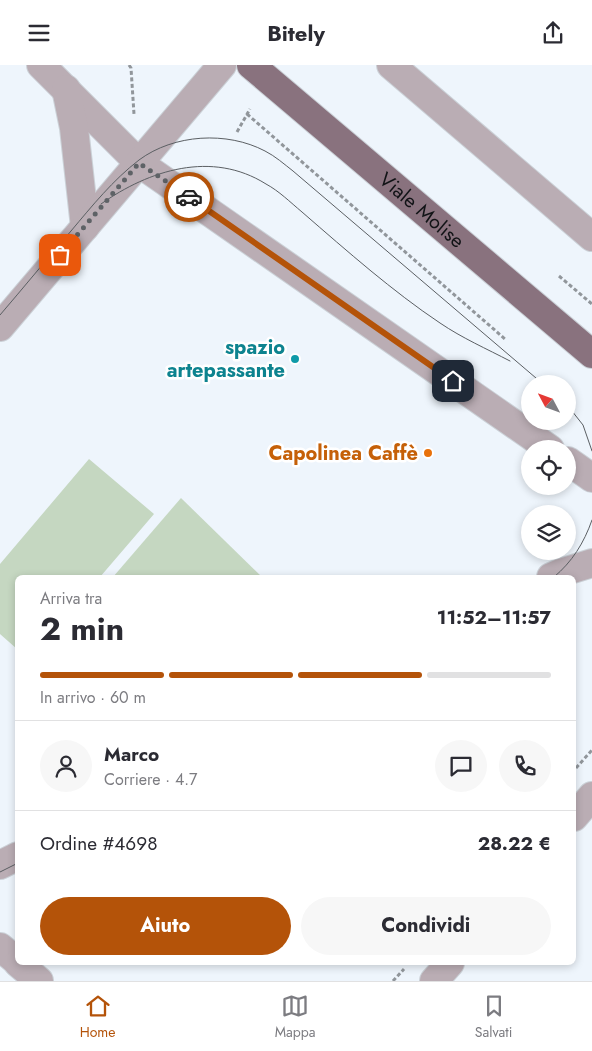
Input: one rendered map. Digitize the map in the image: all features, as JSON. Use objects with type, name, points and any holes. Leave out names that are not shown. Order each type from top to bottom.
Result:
[{"type":"main road","name":"Viale Molise","points":[[251,65],[592,354]]},
{"type":"street","points":[[41,65],[139,163],[537,440]]},
{"type":"street","points":[[0,327],[222,65]]},
{"type":"street","points":[[391,65],[592,237]]},
{"type":"street","points":[[66,89],[74,128],[85,227]]},
{"type":"street","points":[[576,467],[592,478]]},
{"type":"street","points":[[555,575],[592,563]]},
{"type":"street","points":[[576,815],[592,796]]},
{"type":"street","points":[[0,865],[15,858]]},
{"type":"street","points":[[0,947],[15,960]]},
{"type":"street","points":[[21,965],[39,981]]},
{"type":"street","points":[[434,981],[448,965]]},
{"type":"path","points":[[237,132],[250,109]]},
{"type":"path","points":[[247,114],[505,339]]},
{"type":"path","points":[[559,276],[592,304]]},
{"type":"path","points":[[576,769],[592,750]]},
{"type":"path","points":[[393,981],[407,965]]},
{"type":"green space","points":[[89,459],[154,514],[102,575],[15,575],[15,647],[0,634],[0,564]]},
{"type":"green space","points":[[181,498],[260,575],[115,575]]},
{"type":"tram line","points":[[0,315],[103,194],[139,160],[153,151],[184,140],[218,138],[250,145],[265,151],[279,160],[532,375]]},
{"type":"tram line","points":[[101,204],[139,182],[181,169],[203,166],[224,168],[245,174],[280,193],[371,271],[422,311],[457,334],[510,361]]},
{"type":"tram line","points":[[576,416],[583,425],[592,451]]},
{"type":"tram line","points":[[556,575],[577,551],[592,520]]},
{"type":"tram line","points":[[0,872],[15,864]]},
{"type":"way so far","points":[[60,255],[139,163],[189,197]]},
{"type":"place","name":"spazio artepassante","points":[[295,359]]},
{"type":"place","name":"Capolinea Caffè","points":[[428,453]]},
{"type":"route","points":[[189,197],[453,381]]}]
